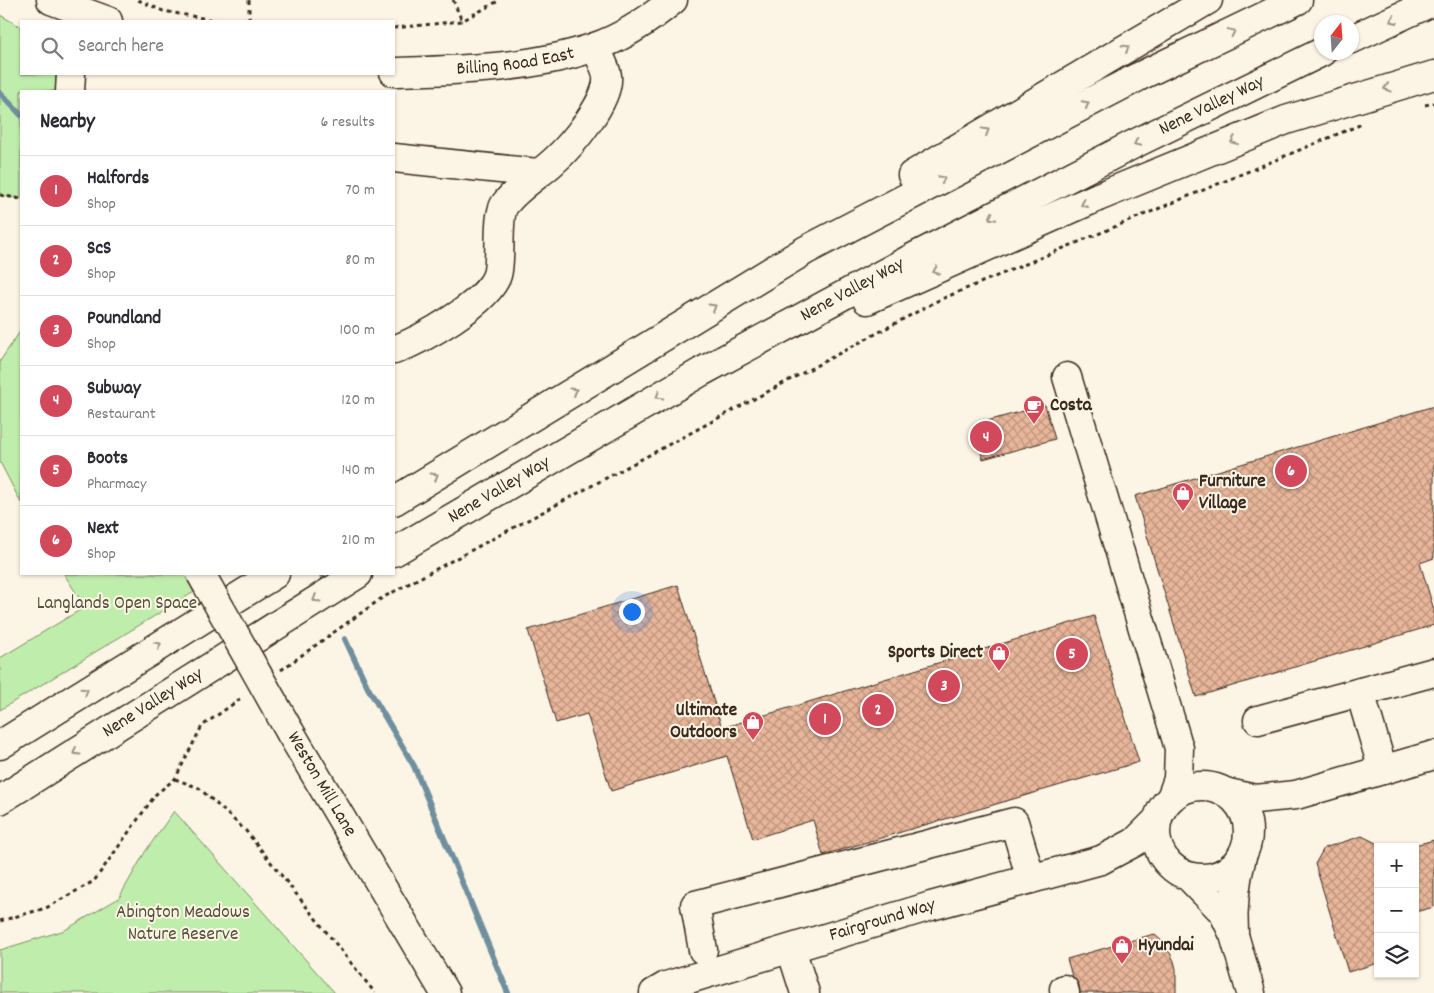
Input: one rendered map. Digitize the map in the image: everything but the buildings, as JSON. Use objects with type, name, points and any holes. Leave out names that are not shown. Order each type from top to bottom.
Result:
[{"type":"main road","points":[[51,0],[92,19]]},
{"type":"main road","name":"Billing Road East","points":[[395,72],[476,69],[554,58],[596,47],[633,30],[673,0]]},
{"type":"main road","points":[[806,250],[884,192],[1208,0]]},
{"type":"main road","points":[[395,501],[806,250],[1138,77],[1298,0]]},
{"type":"main road","points":[[1359,36],[1434,1]]},
{"type":"main road","points":[[395,349],[437,328],[487,294],[497,275],[503,206],[524,184],[554,161],[582,130],[603,96],[607,76],[596,47]]},
{"type":"main road","name":"Nene Valley Way","points":[[395,551],[701,372],[932,248],[1134,144],[1314,56]]},
{"type":"main road","points":[[70,75],[70,90]]},
{"type":"main road","points":[[701,372],[949,265],[1098,197],[1286,120],[1434,75]]},
{"type":"main road","points":[[395,158],[538,173]]},
{"type":"main road","points":[[1067,377],[1179,748],[1178,779],[1164,809],[1156,837],[1166,861],[1174,869],[1189,877],[1223,912],[1234,935],[1249,992]]},
{"type":"main road","name":"Weston Mill Lane","points":[[202,575],[290,732],[445,993]]},
{"type":"main road","points":[[0,745],[273,575]]},
{"type":"main road","name":"Nene Valley Way","points":[[0,800],[356,575]]},
{"type":"main road","points":[[1258,720],[1434,672]]},
{"type":"main road","points":[[1360,692],[1383,770]]},
{"type":"main road","points":[[1179,748],[1199,774],[1221,790],[1243,810],[1248,825],[1245,849],[1233,902],[1234,935]]},
{"type":"main road","points":[[1101,860],[1135,842],[1180,792],[1197,786],[1255,799],[1296,796],[1434,755]]},
{"type":"main road","points":[[1189,877],[1205,878],[1221,874],[1231,868],[1245,849],[1265,815],[1296,796]]},
{"type":"main road","points":[[703,950],[695,905],[1014,822],[1031,879]]},
{"type":"main road","points":[[1101,860],[1137,858],[1166,861]]},
{"type":"main road","name":"Fairground Way","points":[[660,990],[931,906],[1101,860]]},
{"type":"main road","points":[[791,949],[805,993]]},
{"type":"path","points":[[138,0],[163,11],[213,20]]},
{"type":"path","points":[[249,0],[249,20]]},
{"type":"path","points":[[454,0],[462,21]]},
{"type":"path","points":[[395,28],[462,21],[500,0]]},
{"type":"path","points":[[1416,107],[1434,103]]},
{"type":"path","points":[[280,670],[382,598],[940,300],[1371,120]]},
{"type":"path","points":[[0,195],[20,199]]},
{"type":"path","points":[[0,921],[46,908],[94,881],[156,794],[175,780],[202,726],[249,692]]},
{"type":"path","points":[[175,780],[199,788],[246,831],[375,993]]},
{"type":"green space","points":[[0,15],[20,26],[20,75],[71,75],[70,90],[20,90],[20,199],[0,195]]},
{"type":"green space","points":[[20,331],[20,501],[0,462],[0,361]]},
{"type":"green space","name":"Langlands Open Space","points":[[65,575],[185,575],[194,592],[0,710],[0,658],[85,607]]},
{"type":"green space","name":"Abington Meadows Nature Reserve","points":[[174,811],[335,993],[0,993],[0,950],[65,930],[119,898],[145,852]]},
{"type":"waterway","points":[[0,93],[20,114]]},
{"type":"waterway","points":[[345,639],[368,688],[414,766],[508,993]]},
{"type":"place","name":"Costa","points":[[1034,425]]},
{"type":"place","name":"Subway","points":[[986,437]]},
{"type":"place","name":"Next","points":[[1291,471]]},
{"type":"place","name":"Furniture Village","points":[[1183,512]]},
{"type":"place","name":"Boots","points":[[1072,654]]},
{"type":"place","name":"Sports Direct","points":[[999,672]]},
{"type":"place","name":"Poundland","points":[[944,686]]},
{"type":"place","name":"ScS","points":[[878,710]]},
{"type":"place","name":"Halfords","points":[[825,719]]},
{"type":"place","name":"Ultimate Outdoors","points":[[753,741]]},
{"type":"place","name":"Hyundai","points":[[1122,965]]}]
